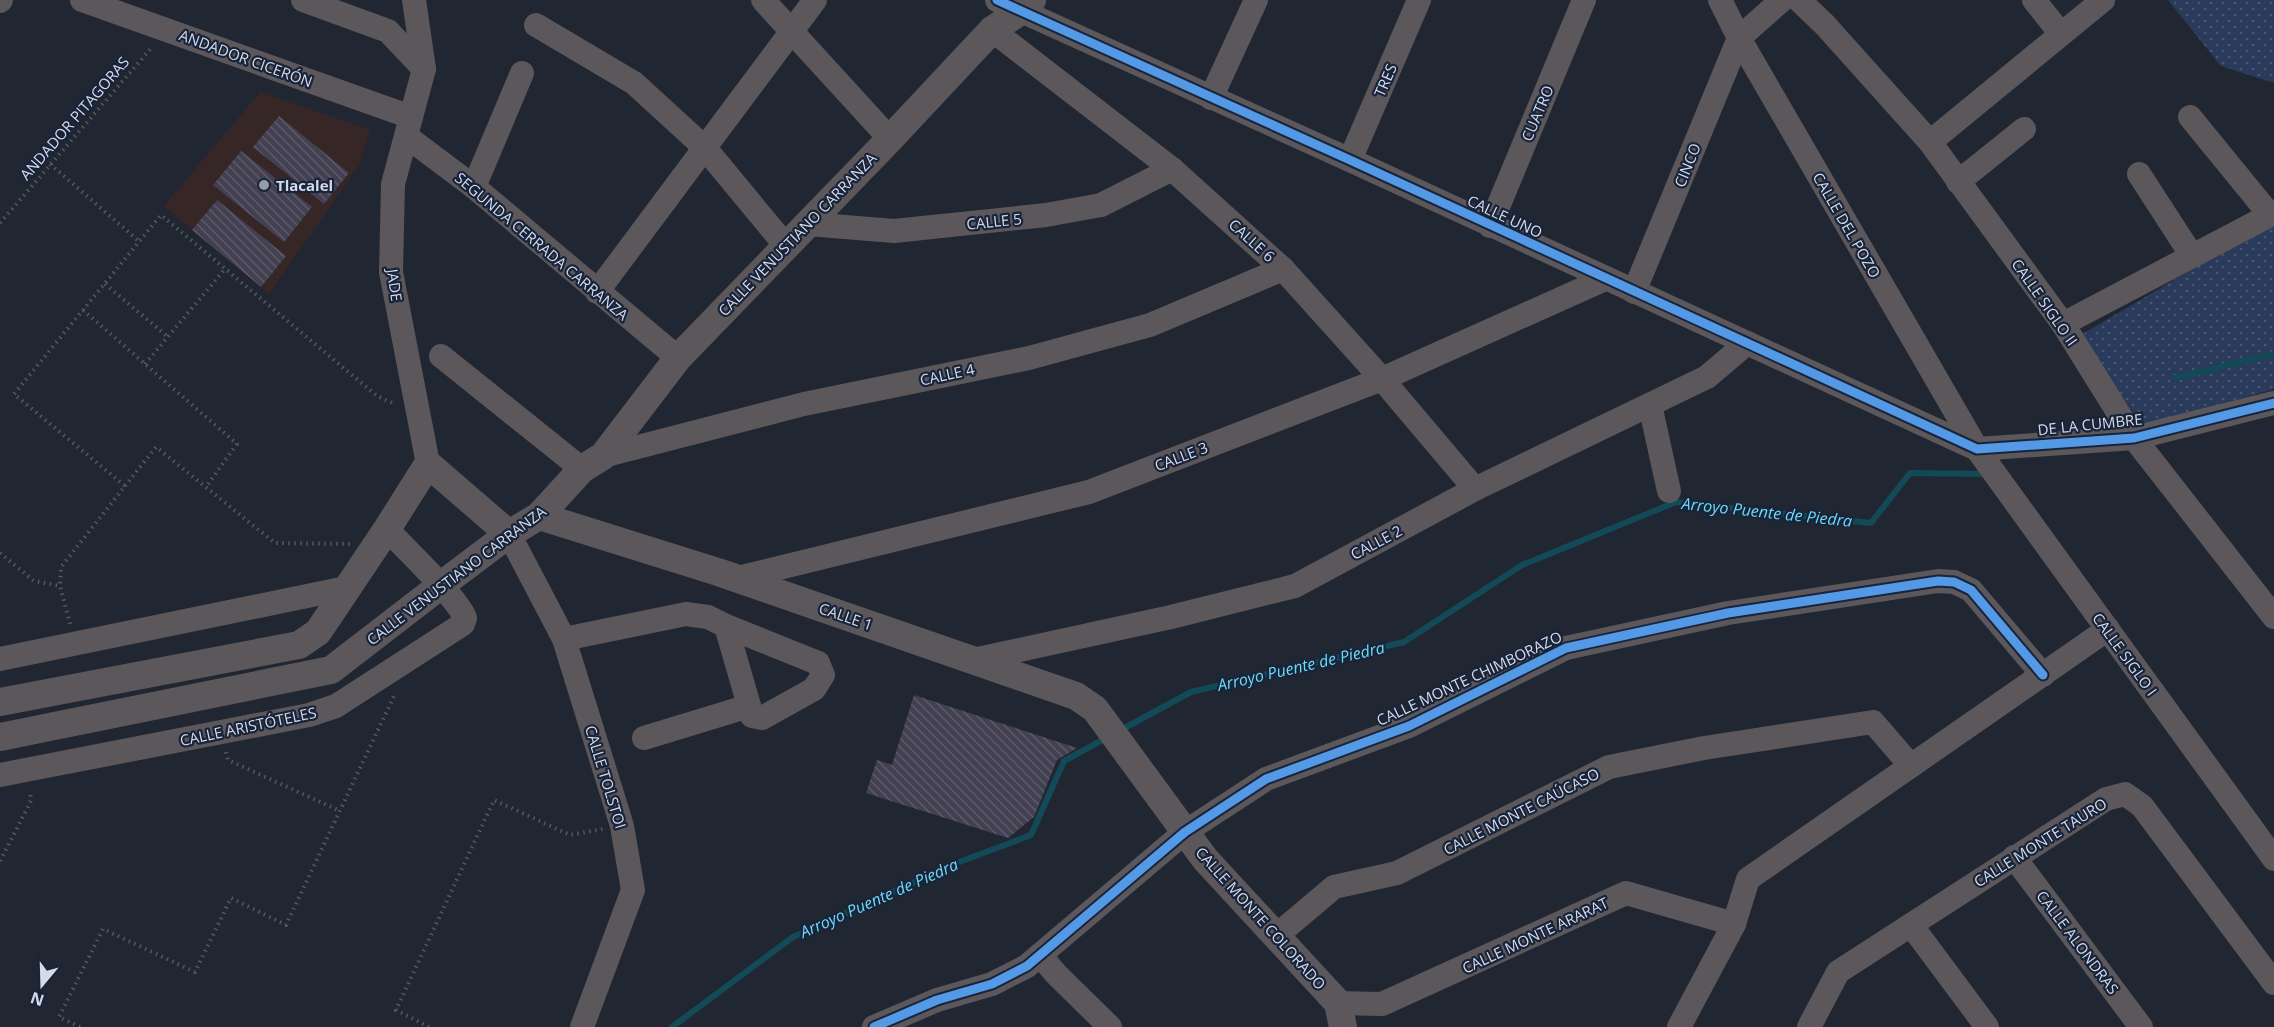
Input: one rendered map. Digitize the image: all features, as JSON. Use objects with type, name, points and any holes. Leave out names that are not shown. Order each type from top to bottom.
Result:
[{"type":"street","name":"ANDADOR CICERÓN","points":[[82,0],[167,30],[408,126]]},
{"type":"street","points":[[303,0],[388,31],[424,69]]},
{"type":"street","name":"JADE","points":[[414,0],[424,69],[393,184],[392,272],[428,464]]},
{"type":"street","points":[[763,0],[890,139]]},
{"type":"street","points":[[597,292],[815,0]]},
{"type":"street","points":[[1211,98],[1256,0]]},
{"type":"street","name":"TRES","points":[[1350,160],[1419,0]]},
{"type":"street","name":"CUATRO","points":[[1490,226],[1584,0]]},
{"type":"street","name":"CALLE DEL POZO","points":[[1720,0],[1739,38],[1977,449]]},
{"type":"street","points":[[1739,38],[1782,0]]},
{"type":"street","name":"CALLE SIGLO II","points":[[1799,0],[1825,25],[1930,142],[2063,324],[2134,438],[2274,617]]},
{"type":"street","points":[[2034,0],[2061,34]]},
{"type":"street","points":[[1930,142],[2103,0]]},
{"type":"street","name":"CALLE UNO","points":[[1017,4],[1211,98],[1977,449]]},
{"type":"street","name":"CALLE VENUSTIANO CARRANZA","points":[[0,737],[331,670],[509,534],[538,516],[593,463],[678,358],[1017,4]]},
{"type":"street","points":[[536,25],[634,83],[705,148],[786,246]]},
{"type":"street","name":"CALLE 6","points":[[992,30],[1172,168],[1283,269],[1383,379],[1475,489]]},
{"type":"street","name":"CINCO","points":[[1634,292],[1739,38]]},
{"type":"street","points":[[474,187],[522,73]]},
{"type":"street","points":[[2063,324],[2272,214],[2190,117]]},
{"type":"street","name":"SEGUNDA CERRADA CARRANZA","points":[[408,126],[474,187],[678,358]]},
{"type":"street","points":[[1958,182],[2024,129]]},
{"type":"street","name":"CALLE 5","points":[[808,224],[894,231],[1047,215],[1101,205],[1172,168]]},
{"type":"street","points":[[2139,174],[2192,256]]},
{"type":"street","name":"CALLE 4","points":[[593,463],[804,404],[1029,358],[1150,326],[1283,269]]},
{"type":"street","name":"CALLE 3","points":[[738,578],[1089,492],[1383,379],[1605,279]]},
{"type":"street","name":"CALLE 2","points":[[973,660],[1171,617],[1295,586],[1475,489],[1707,377],[1747,344]]},
{"type":"street","points":[[441,356],[593,463]]},
{"type":"street","name":"DE LA CUMBRE","points":[[1977,449],[2134,438],[2274,403]]},
{"type":"street","points":[[1650,405],[1669,491]]},
{"type":"street","name":"CALLE SIGLO I","points":[[1977,449],[2274,859]]},
{"type":"street","points":[[0,702],[299,645],[318,632],[428,464],[509,534]]},
{"type":"street","name":"CALLE 1","points":[[538,516],[738,578],[1076,696],[1095,709],[1130,754]]},
{"type":"street","name":"CALLE TOLSTOI","points":[[509,534],[564,639],[622,826],[633,890],[582,1027]]},
{"type":"street","points":[[382,537],[440,586]]},
{"type":"street","name":"CALLE MONTE CHIMBORAZO","points":[[874,1027],[937,1000],[992,984],[1027,966],[1185,832],[1266,778],[1409,726],[1566,648],[1728,613],[1938,581],[1954,582],[1971,590],[2043,675]]},
{"type":"street","name":"CALLE ARISTÓTELES","points":[[0,775],[309,715],[336,706],[463,624],[465,618],[463,612],[440,586]]},
{"type":"street","points":[[0,659],[346,588]]},
{"type":"street","points":[[564,639],[686,614],[708,617],[818,663],[823,675],[814,689],[762,718],[752,716],[726,626]]},
{"type":"street","points":[[1680,1027],[1734,924],[1748,879],[2108,629]]},
{"type":"street","points":[[644,738],[749,706]]},
{"type":"street","name":"CALLE MONTE CAÚCASO","points":[[1276,936],[1334,887],[1397,873],[1609,767],[1704,748],[1873,722],[1911,766]]},
{"type":"street","name":"CALLE MONTE COLORADO","points":[[1130,754],[1205,859],[1276,936],[1340,1015]]},
{"type":"street","name":"CALLE MONTE TAURO","points":[[1809,1027],[1838,972],[2106,798],[2125,794],[2142,806],[2274,983]]},
{"type":"street","name":"CALLE ALONDRAS","points":[[2014,857],[2141,1027]]},
{"type":"street","name":"CALLE MONTE ARARAT","points":[[1340,1015],[1382,1004],[1626,893],[1734,924]]},
{"type":"street","points":[[1911,925],[1987,1027]]},
{"type":"street","points":[[1040,955],[1110,1027]]},
{"type":"path","points":[[50,164],[140,242]]},
{"type":"path","points":[[125,486],[14,394],[161,215],[377,396],[420,416]]},
{"type":"path","points":[[145,364],[225,269]]},
{"type":"path","points":[[105,284],[168,337]]},
{"type":"path","points":[[83,310],[237,444],[206,487]]},
{"type":"path","points":[[75,644],[60,586],[61,567],[156,447],[275,543],[382,537]]},
{"type":"path","points":[[0,553],[34,581],[60,586]]},
{"type":"path","points":[[80,1027],[59,1017],[103,929],[195,972],[231,898],[286,925],[394,696],[382,675]]},
{"type":"path","points":[[220,732],[228,760],[340,811]]},
{"type":"path","points":[[0,861],[31,801],[27,769]]},
{"type":"path","points":[[429,1027],[396,1011],[494,800],[570,835],[622,826]]},
{"type":"shaded area","points":[[2168,0],[2274,0],[2274,83],[2221,66]]},
{"type":"shaded area","name":"Tlacalel","points":[[260,92],[370,130],[360,164],[269,294],[164,206]]},
{"type":"shaded area","points":[[2274,221],[2274,389],[2143,427],[2081,335]]},
{"type":"building","points":[[279,116],[349,173],[324,204],[253,147]]},
{"type":"building","points":[[241,151],[312,207],[284,242],[213,185]]},
{"type":"building","points":[[217,200],[286,256],[261,287],[192,230]]},
{"type":"building","points":[[914,695],[1077,748],[1057,760],[1034,817],[1008,838],[866,793],[877,760],[892,765]]},
{"type":"waterway","name":"Arroyo Puente de Piedra","points":[[2175,378],[2274,354]]},
{"type":"waterway","name":"Arroyo Puente de Piedra","points":[[1119,731],[1191,692],[1404,642],[1522,565],[1676,502],[1871,523],[1910,473],[1986,474]]},
{"type":"waterway","name":"Arroyo Puente de Piedra","points":[[672,1027],[793,937],[957,863],[1031,835],[1064,761],[1108,737]]},
{"type":"cycle path","points":[[997,0],[1977,449],[2134,438],[2274,403]]},
{"type":"cycle path","points":[[874,1027],[937,1000],[992,984],[1027,966],[1185,832],[1266,779],[1409,726],[1566,648],[1728,613],[1938,581],[1954,582],[1971,590],[2043,675]]},
{"type":"place","name":"Tlacalel","points":[[264,185]]}]
